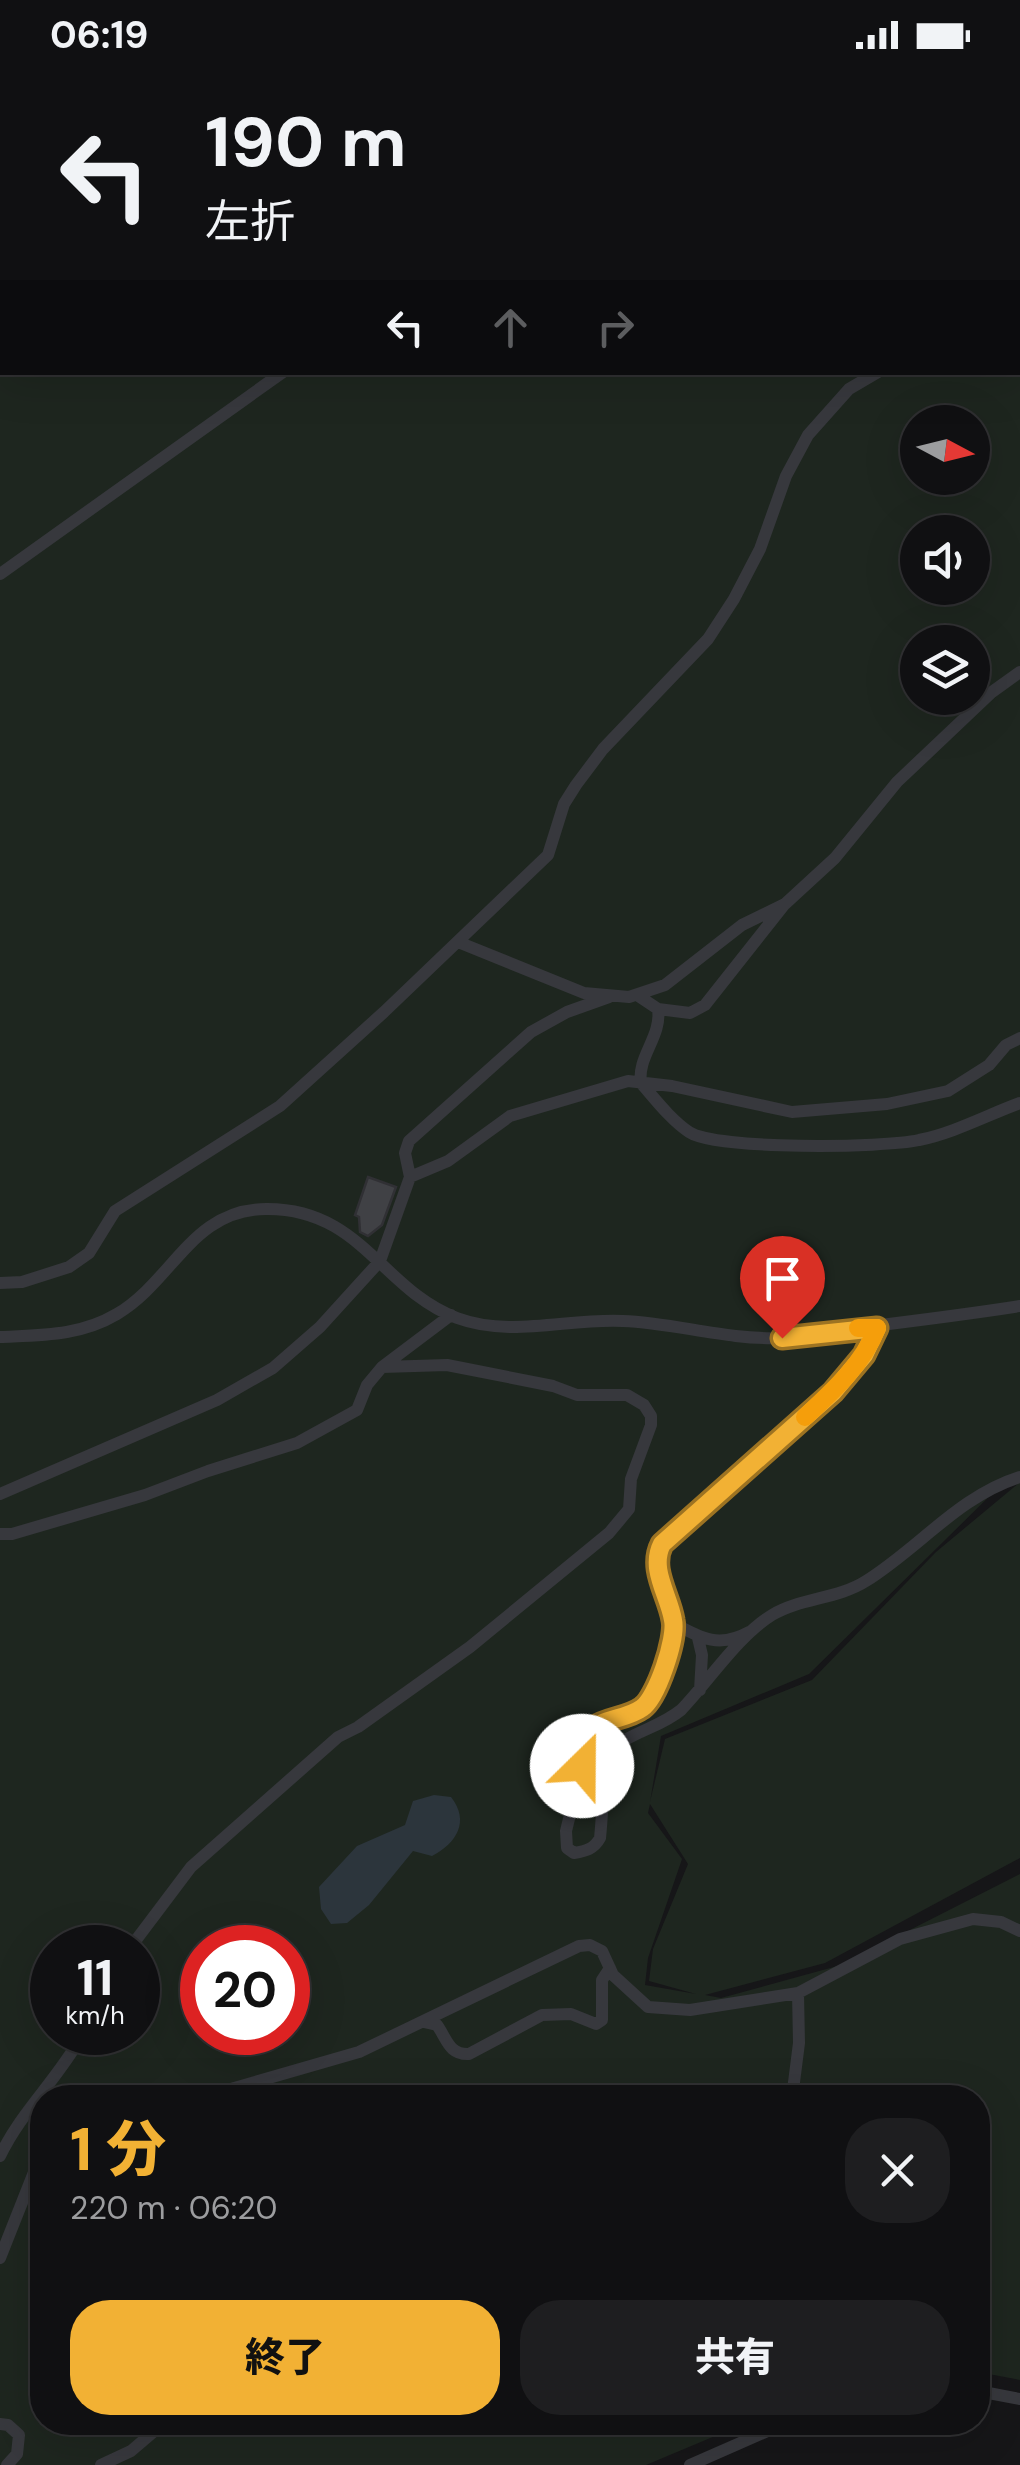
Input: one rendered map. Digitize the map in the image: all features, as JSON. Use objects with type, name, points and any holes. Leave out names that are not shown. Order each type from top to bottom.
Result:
[{"type":"lane","points":[[0,574],[280,375]]},
{"type":"lane","points":[[0,1284],[69,1267],[89,1254],[115,1211],[280,1106],[548,855],[564,804],[603,748],[708,638],[734,599],[760,549],[786,476],[808,435],[850,389],[873,375]]},
{"type":"lane","points":[[637,995],[658,1009],[690,1013],[706,1006],[785,904],[835,858],[897,782],[992,692],[1020,672]]},
{"type":"lane","points":[[458,942],[584,993],[609,997],[637,995],[665,986],[742,924],[785,904]]},
{"type":"lane","points":[[0,1494],[217,1400],[273,1368],[320,1327],[380,1261],[410,1177],[405,1153],[409,1141],[494,1064],[550,1020],[609,997]]},
{"type":"lane","points":[[658,1009],[660,1020],[641,1064],[641,1083],[688,1132],[712,1140],[890,1146],[924,1139],[1020,1103]]},
{"type":"lane","points":[[410,1177],[448,1161],[510,1116],[628,1080],[792,1112],[887,1104],[948,1092],[1020,1038]]},
{"type":"lane","points":[[0,1337],[75,1333],[117,1314],[143,1295],[194,1238],[221,1217],[246,1209],[272,1208],[316,1215],[339,1227],[428,1304],[482,1324],[531,1328],[622,1321],[724,1335],[782,1338],[1020,1306]]},
{"type":"lane","points":[[0,1534],[12,1534],[145,1496],[297,1443],[356,1410],[367,1385],[382,1367],[451,1315]]},
{"type":"lane","points":[[877,1328],[864,1355],[833,1392],[662,1544],[656,1554],[674,1624],[658,1686],[645,1707],[599,1723],[586,1737],[577,1796],[566,1831],[567,1848],[574,1853],[584,1852],[595,1847],[600,1838],[611,1755],[620,1742],[667,1721],[752,1631],[775,1613],[866,1581],[972,1500],[1020,1478]]},
{"type":"lane","points":[[147,1925],[191,1866],[281,1786],[338,1737],[358,1727],[470,1646],[610,1533],[629,1509],[630,1479],[651,1426],[644,1405],[627,1395],[577,1395],[553,1386],[447,1365],[382,1367]]},
{"type":"lane","points":[[674,1624],[698,1638],[719,1642],[752,1631]]},
{"type":"lane","points":[[698,1638],[702,1656],[700,1690]]},
{"type":"lane","points":[[245,2085],[359,2052],[579,1946],[590,1945],[602,1951],[610,1968],[648,2007],[690,2010],[798,1993],[900,1939],[974,1919],[1002,1922],[1020,1931]]},
{"type":"lane","points":[[424,2022],[437,2025],[447,2044],[461,2054],[470,2054],[542,2015],[571,2014],[596,2024],[602,2020],[602,1980],[610,1968]]},
{"type":"lane","points":[[794,2085],[799,2043],[798,1993]]},
{"type":"lane","points":[[47,2085],[72,2055]]},
{"type":"lane","points":[[0,2156],[30,2106]]},
{"type":"lane","points":[[0,2258],[30,2182]]},
{"type":"lane","points":[[990,2393],[1020,2399]]},
{"type":"lane","points":[[0,2424],[19,2435],[16,2454],[8,2465]]},
{"type":"lane","points":[[101,2465],[131,2451],[150,2435]]},
{"type":"lane","points":[[690,2465],[758,2435]]},
{"type":"shaded area","points":[[0,375],[1020,375],[1020,1473],[1011,1475],[809,1674],[661,1736],[650,1802],[665,1739],[812,1680],[936,1552],[1020,1482],[1020,1858],[825,1963],[705,1995],[721,1998],[841,1965],[1020,1874],[1020,2380],[990,2374],[990,2085],[30,2085],[30,2435],[717,2435],[646,2465],[0,2465]],"holes":[[[650,1804],[688,1864],[653,1949],[649,1981],[696,1994],[645,1985],[648,1958],[682,1859],[648,1813]]]},
{"type":"shaded area","points":[[434,1795],[451,1797],[457,1806],[460,1823],[454,1838],[432,1856],[413,1851],[369,1905],[347,1923],[331,1924],[321,1909],[319,1887],[357,1846],[405,1825],[413,1801]]},
{"type":"building","points":[[368,1177],[396,1187],[382,1225],[368,1236],[360,1232],[359,1217],[355,1215]]},
{"type":"slow traffic","points":[[805,1417],[833,1392],[864,1355],[877,1328],[858,1328]]},
{"type":"route","points":[[582,1766],[591,1729],[645,1707],[658,1686],[674,1624],[658,1570],[656,1554],[662,1544],[833,1392],[864,1355],[877,1328],[782,1338]]}]
